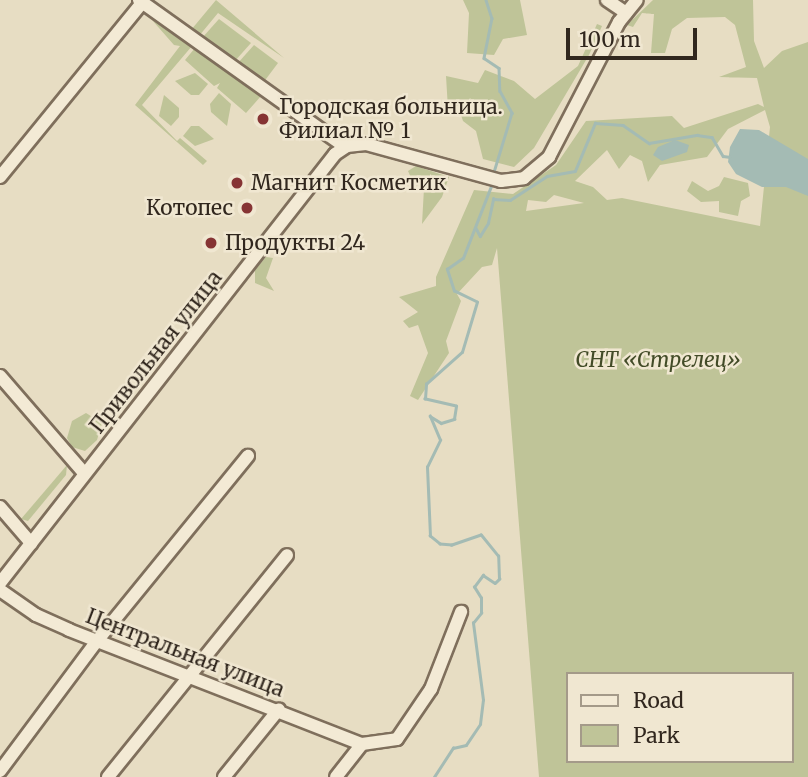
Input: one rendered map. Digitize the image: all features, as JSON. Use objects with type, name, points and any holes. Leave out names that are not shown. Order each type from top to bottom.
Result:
[{"type":"street","points":[[607,0],[626,13]]},
{"type":"street","points":[[0,177],[141,1],[345,147],[376,145],[481,176],[501,181],[516,181],[550,157],[626,13],[637,0]]},
{"type":"street","name":"Привольная улица","points":[[0,583],[335,154],[345,147]]},
{"type":"street","points":[[0,376],[85,473]]},
{"type":"street","points":[[0,771],[97,641],[248,456]]},
{"type":"street","points":[[0,507],[31,543]]},
{"type":"street","points":[[108,777],[287,555]]},
{"type":"street","name":"Центральная улица","points":[[0,590],[36,615],[97,641],[192,674],[362,744]]},
{"type":"street","points":[[336,777],[362,744],[397,739],[431,689],[461,611]]},
{"type":"street","points":[[224,777],[279,709]]},
{"type":"green space","points":[[216,0],[284,58],[218,13],[199,36],[191,30]]},
{"type":"green space","points":[[463,0],[520,0],[527,35],[503,39],[494,55],[467,53],[469,13]]},
{"type":"green space","name":"СНТ «Стрелец»","points":[[653,0],[753,0],[754,41],[764,68],[782,51],[808,42],[808,777],[539,777],[497,248],[492,265],[482,267],[457,294],[461,301],[446,341],[449,353],[418,400],[410,396],[428,353],[418,325],[409,328],[403,321],[418,312],[399,297],[436,286],[436,277],[474,190],[513,194],[556,165],[586,121],[672,116],[684,128],[758,104],[764,107],[757,78],[719,77],[746,67],[735,25],[725,17],[687,18],[672,29],[665,53],[651,53],[654,14],[642,13],[633,27],[627,25]],"holes":[[[765,110],[770,127],[760,226],[622,198],[607,200],[593,187],[575,181],[607,150],[619,169],[630,155],[642,161],[648,182],[660,165],[707,157],[728,129]],[[554,195],[584,203],[526,211],[528,200],[546,202]]]},
{"type":"green space","points":[[219,19],[251,43],[234,62],[202,38]]},
{"type":"green space","points":[[152,20],[192,46],[142,105],[177,141],[180,138],[207,161],[203,165],[135,105],[180,46],[174,45]]},
{"type":"green space","points":[[597,24],[602,26],[589,55],[534,148],[514,167],[483,159],[476,131],[463,121],[458,106],[448,109],[446,76],[478,83],[485,70],[514,81],[535,99],[578,66]]},
{"type":"green space","points":[[254,45],[278,63],[263,83],[237,64]]},
{"type":"green space","points":[[195,48],[261,96],[246,113],[217,88],[220,83],[214,86],[185,60]]},
{"type":"green space","points":[[195,73],[208,84],[199,95],[191,95],[175,81]]},
{"type":"green space","points":[[219,93],[231,104],[227,126],[211,112],[210,104]]},
{"type":"green space","points":[[164,95],[179,108],[179,117],[171,126],[159,116]]},
{"type":"green space","points":[[191,126],[199,126],[214,139],[195,146],[183,136]]},
{"type":"green space","points":[[416,166],[449,177],[442,197],[422,224],[424,188],[413,182],[408,171]]},
{"type":"green space","points":[[724,177],[748,183],[750,196],[741,201],[738,216],[719,212],[719,201],[701,202],[687,191],[692,181],[708,191],[719,186]]},
{"type":"green space","points":[[266,257],[273,258],[266,278],[274,291],[255,283],[255,270]]},
{"type":"green space","points":[[86,413],[102,423],[97,440],[85,451],[72,447],[67,438],[72,421]]},
{"type":"green space","points":[[67,465],[66,475],[28,521],[21,519]]},
{"type":"water","points":[[740,129],[759,130],[808,159],[808,196],[786,187],[762,187],[736,174],[728,162],[730,147]]},
{"type":"water","points":[[675,140],[689,145],[687,152],[662,161],[653,155],[658,147]]},
{"type":"waterway","points":[[486,0],[492,18],[484,58],[499,68],[500,91],[512,113],[495,169]]},
{"type":"waterway","points":[[476,228],[480,236],[488,223],[493,199],[510,200],[547,176],[575,171],[595,123],[623,125],[649,143],[697,135],[712,137],[723,156],[730,157]]},
{"type":"waterway","points":[[434,777],[453,748],[466,745],[480,724],[483,700],[473,623],[481,613],[481,598],[474,587],[483,575],[495,583],[499,579],[498,556],[481,535],[452,545],[440,544],[430,536],[427,467],[440,440],[430,416],[441,423],[454,419],[456,406],[425,399],[426,384],[462,352],[477,302],[454,291],[447,269],[463,258],[491,186]]},
{"type":"place","name":"Городская больница. Филиал № 1","points":[[263,119]]},
{"type":"place","name":"Магнит Косметик","points":[[237,183]]},
{"type":"place","name":"Котопес","points":[[247,208]]},
{"type":"place","name":"Продукты 24","points":[[211,243]]}]
